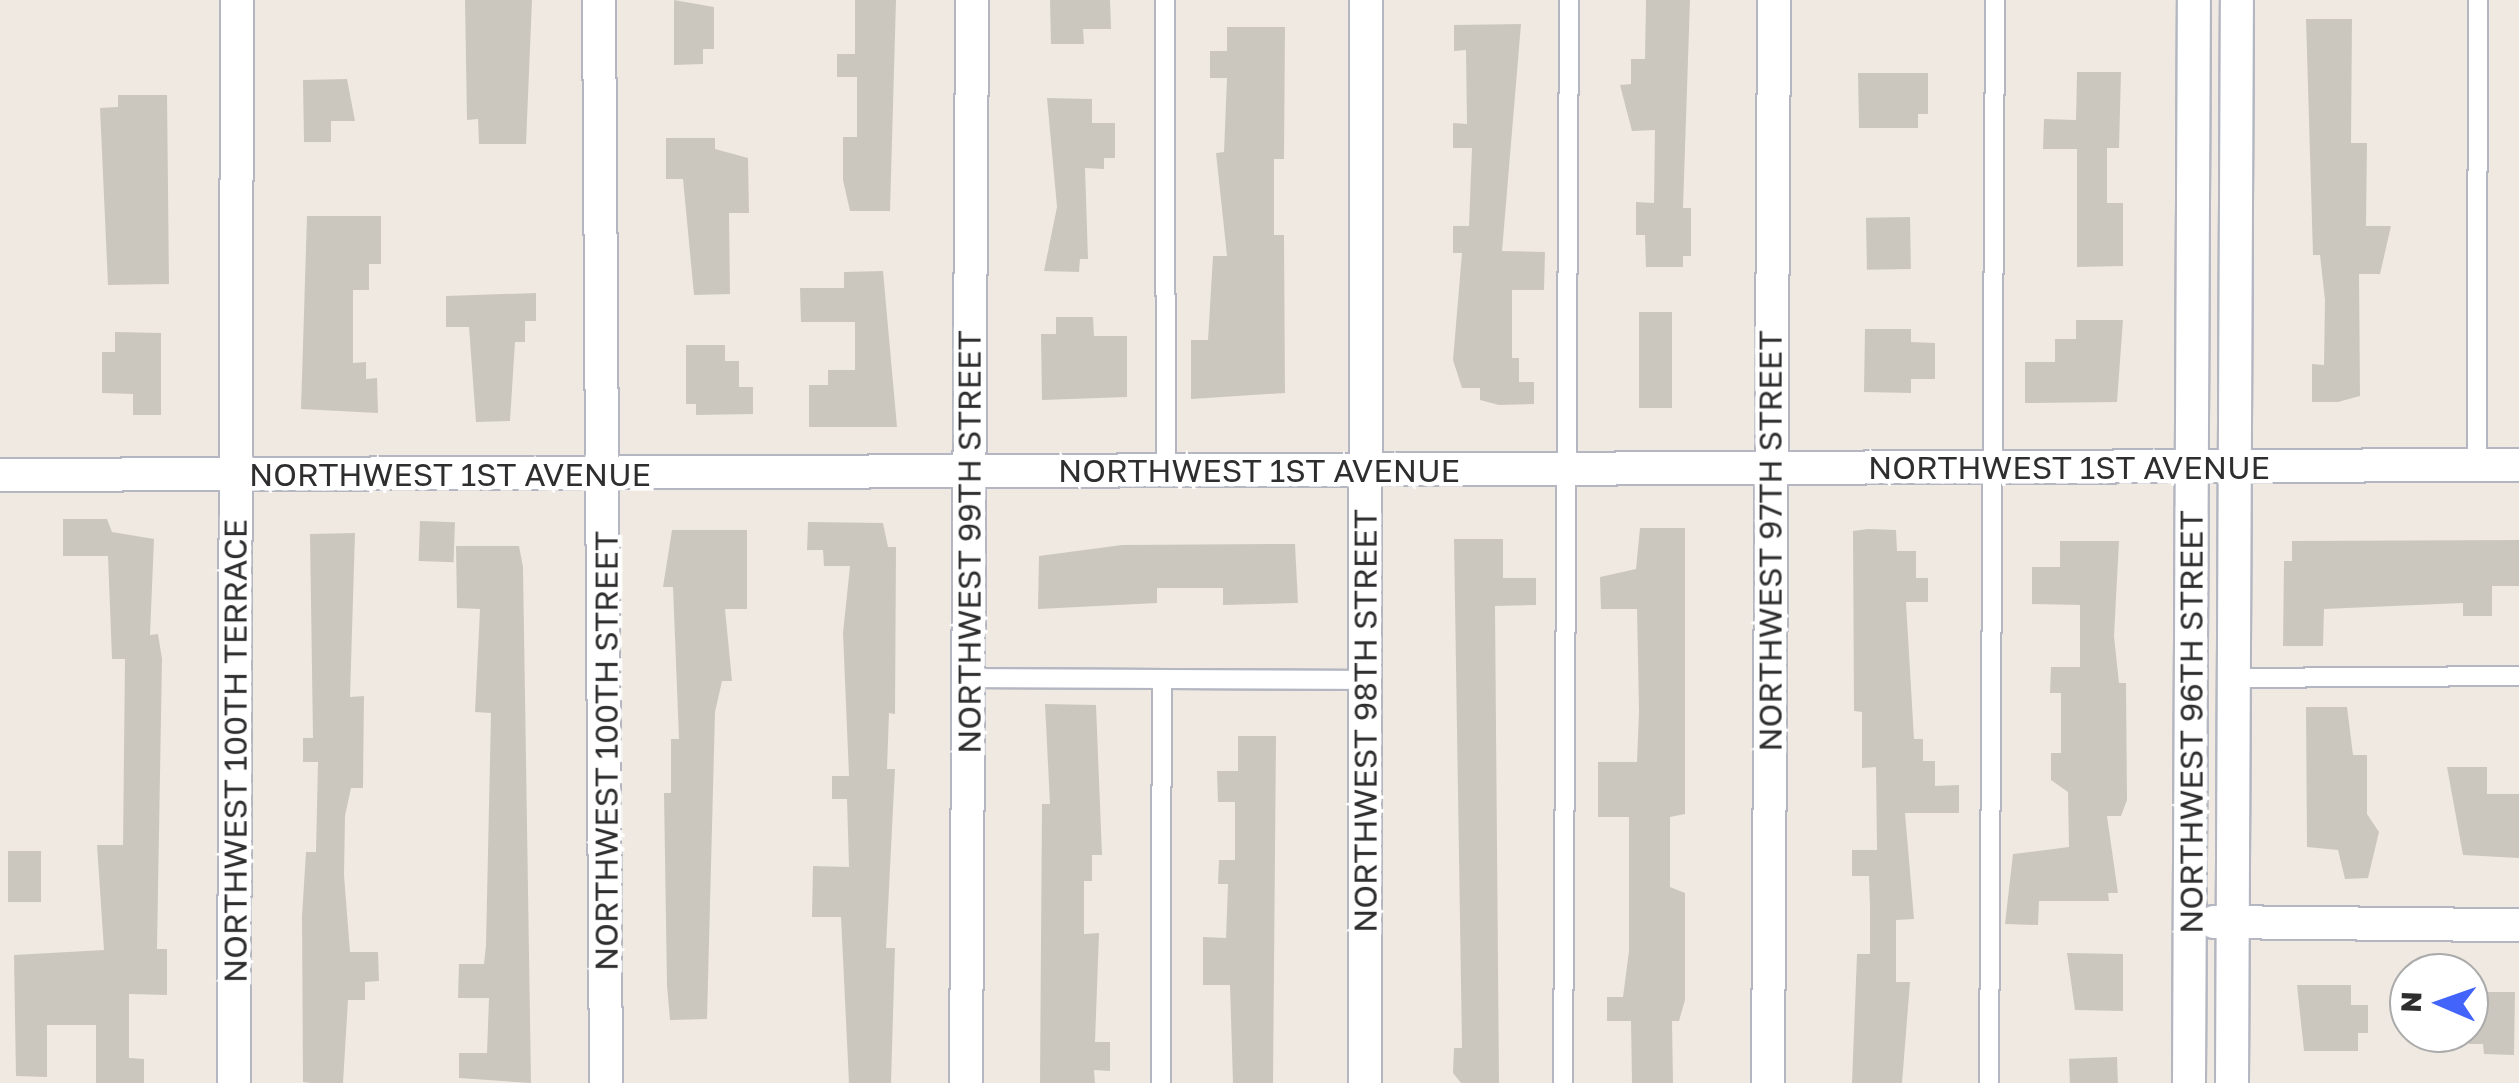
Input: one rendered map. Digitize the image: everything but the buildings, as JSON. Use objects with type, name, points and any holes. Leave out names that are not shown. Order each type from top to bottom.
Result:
[{"type":"street","name":"NORTHWEST 100TH TERRACE","points":[[234,1083],[237,0]]},
{"type":"street","name":"NORTHWEST 100TH STREET","points":[[599,0],[606,1083]]},
{"type":"street","name":"NORTHWEST 99TH STREET","points":[[966,1083],[972,0]]},
{"type":"street","name":"NORTHWEST 98TH STREET","points":[[1365,1083],[1366,0]]},
{"type":"street","name":"NORTHWEST 97TH STREET","points":[[1768,1083],[1774,0]]},
{"type":"street","name":"NORTHWEST 96TH STREET","points":[[2189,1083],[2194,0]]},
{"type":"street","name":"NORTHWEST 96TH STREET","points":[[2232,1083],[2237,0]]},
{"type":"street","name":"NORTHWEST 1ST AVENUE","points":[[0,475],[2519,465]]},
{"type":"street","points":[[2191,922],[2519,925]]},
{"type":"lane","points":[[1165,0],[1166,470]]},
{"type":"lane","points":[[1562,1083],[1569,0]]},
{"type":"lane","points":[[1989,1083],[1996,0]]},
{"type":"lane","points":[[2477,466],[2478,0]]},
{"type":"lane","points":[[2234,678],[2519,676]]},
{"type":"lane","points":[[969,678],[1364,680]]},
{"type":"lane","points":[[1161,1083],[1162,679]]}]
